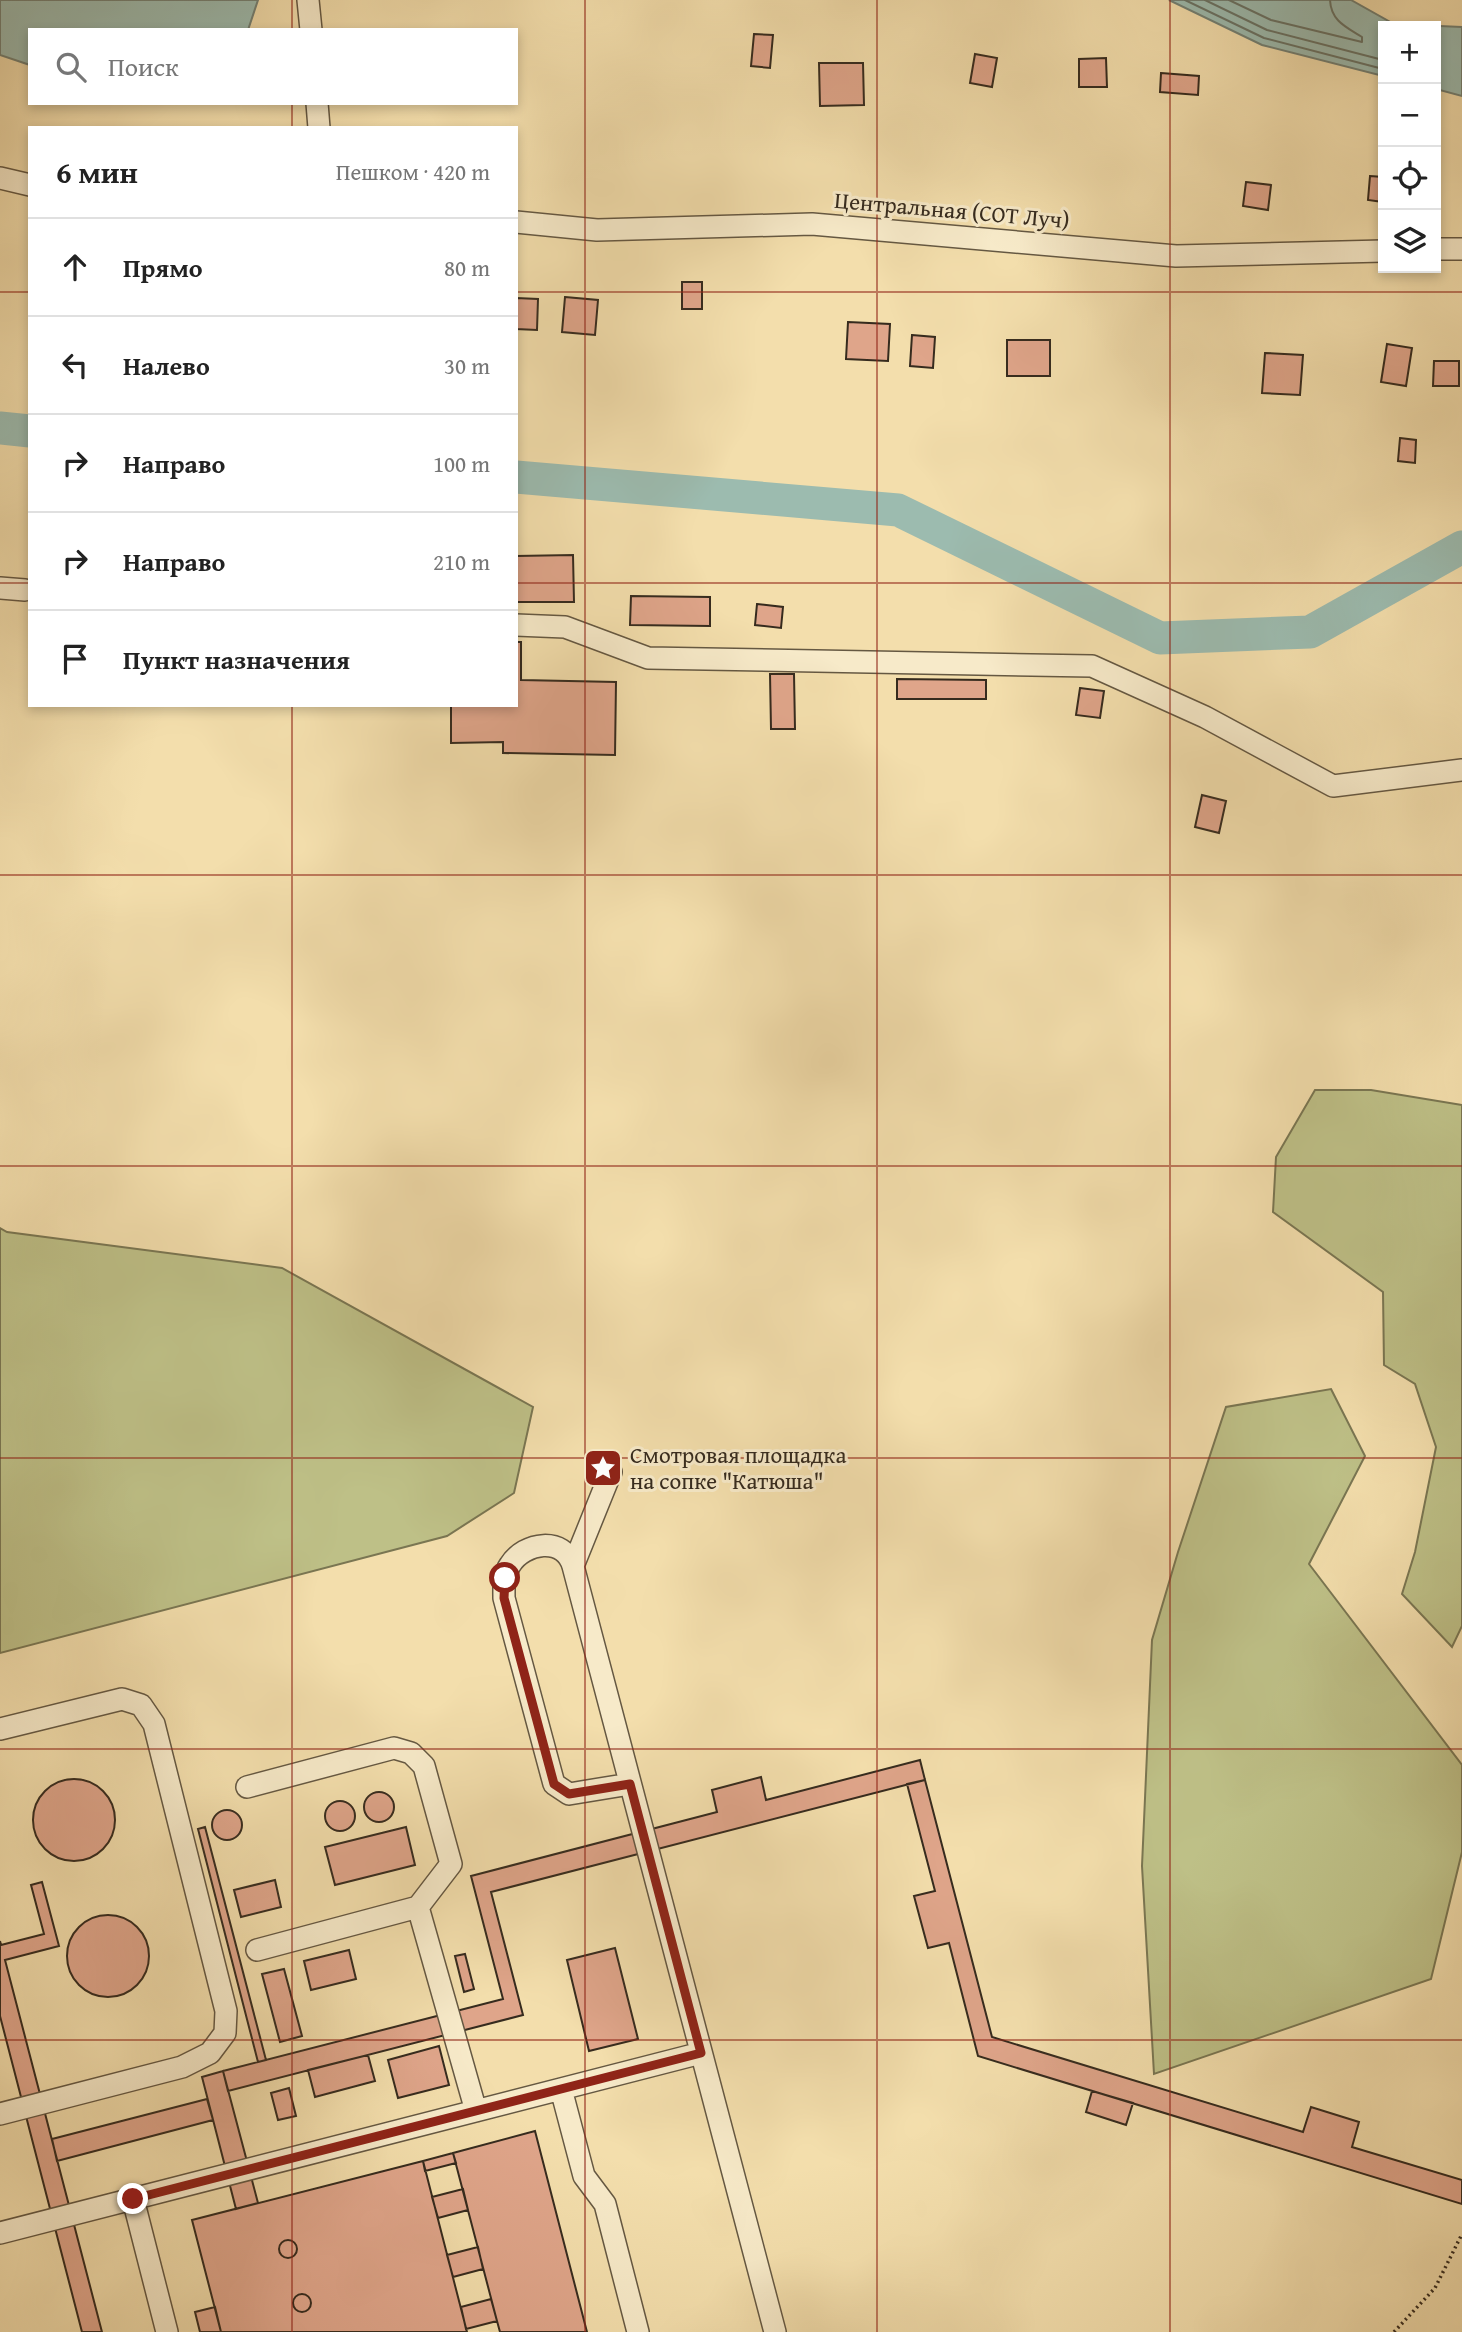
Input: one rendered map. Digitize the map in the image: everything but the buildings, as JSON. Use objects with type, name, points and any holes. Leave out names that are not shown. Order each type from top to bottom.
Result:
[{"type":"street","points":[[308,0],[311,28]]},
{"type":"street","points":[[317,105],[319,126]]},
{"type":"street","points":[[0,178],[28,185]]},
{"type":"street","name":"Центральная (СОТ Луч)","points":[[518,222],[597,230],[812,224],[1176,256],[1378,251]]},
{"type":"street","points":[[1441,249],[1462,249]]},
{"type":"street","points":[[0,588],[25,590]]},
{"type":"street","points":[[518,625],[565,627],[648,658],[1093,666],[1205,718],[1333,786],[1462,770]]},
{"type":"street","points":[[573,1566],[611,1472],[603,1468]]},
{"type":"street","points":[[630,1784],[569,1794],[554,1784],[504,1598],[505,1578],[510,1564],[526,1551],[542,1544],[561,1549],[573,1566],[775,2332]]},
{"type":"street","points":[[0,1729],[122,1699],[141,1705],[154,1724],[226,2011],[225,2032],[210,2053],[182,2067],[0,2114]]},
{"type":"street","points":[[247,1787],[394,1748],[411,1753],[424,1766],[451,1864],[418,1907],[257,1950]]},
{"type":"street","points":[[418,1907],[476,2111]]},
{"type":"street","points":[[0,2233],[701,2053]]},
{"type":"street","points":[[561,2090],[584,2176],[605,2204],[638,2332]]},
{"type":"street","points":[[133,2199],[167,2332]]},
{"type":"path","points":[[1394,2332],[1435,2288],[1462,2234]]},
{"type":"green space","points":[[1315,1090],[1371,1090],[1462,1105],[1462,1626],[1452,1647],[1402,1594],[1415,1552],[1436,1447],[1415,1384],[1384,1365],[1383,1292],[1273,1212],[1276,1157]]},
{"type":"green space","points":[[0,1228],[7,1232],[282,1268],[533,1407],[514,1493],[447,1536],[0,1653]]},
{"type":"green space","points":[[1331,1389],[1365,1456],[1309,1564],[1462,1765],[1462,1852],[1431,1979],[1154,2074],[1142,1866],[1152,1640],[1226,1407]]},
{"type":"water","points":[[0,0],[258,0],[249,28],[28,28],[28,64],[0,55]]},
{"type":"water","points":[[1169,0],[1351,0],[1389,21],[1378,21],[1378,75],[1262,45]]},
{"type":"water","points":[[1441,26],[1462,27],[1462,96],[1441,90]]},
{"type":"waterway","points":[[0,428],[28,431]]},
{"type":"waterway","points":[[518,477],[898,510],[1160,638],[1310,632],[1462,547]]},
{"type":"place","name":"Смотровая площадка на сопке \"Катюша\"","points":[[603,1468]]},
{"type":"route","points":[[133,2199],[701,2053],[630,1784],[569,1794],[554,1784],[504,1598],[505,1578]]}]
